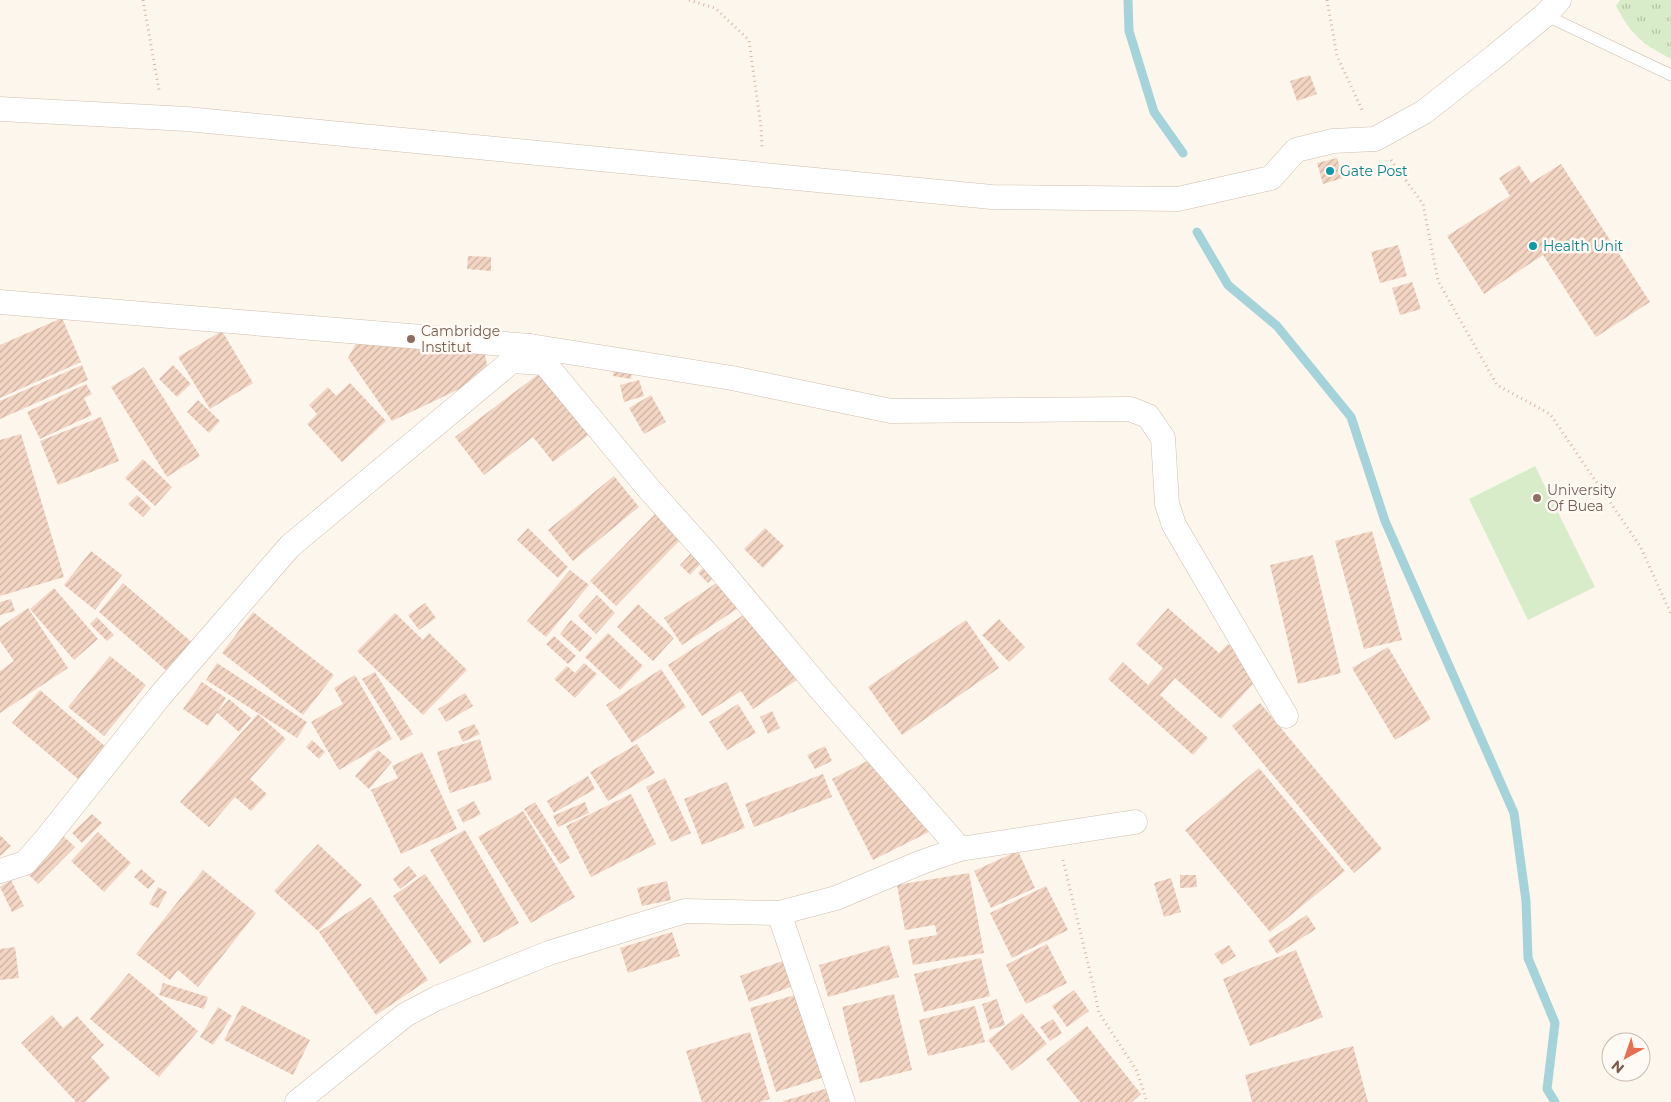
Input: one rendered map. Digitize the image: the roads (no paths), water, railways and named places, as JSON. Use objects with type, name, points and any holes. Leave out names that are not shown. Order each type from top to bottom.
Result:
[{"type":"street","points":[[0,109],[206,121],[992,197],[1178,199],[1271,178],[1296,150],[1332,141],[1375,139],[1424,112],[1494,57],[1552,7]]},
{"type":"street","points":[[0,302],[530,346],[732,378],[891,411],[1130,409],[1140,411],[1148,416],[1163,438],[1167,504],[1174,524],[1286,716]]},
{"type":"street","points":[[0,871],[25,862],[46,839],[160,696],[290,546],[530,346]]},
{"type":"street","points":[[512,361],[542,363],[547,366],[649,490],[708,555],[822,692],[960,849]]},
{"type":"street","points":[[297,1102],[405,1015],[437,998],[549,953],[685,911],[779,913],[836,898],[922,862],[960,849],[1135,822]]},
{"type":"street","points":[[779,913],[843,1102]]},
{"type":"lane","points":[[1552,7],[1671,76]]},
{"type":"waterway","points":[[1128,0],[1129,31],[1154,112],[1183,153]]},
{"type":"waterway","points":[[1197,232],[1228,285],[1277,326],[1351,417],[1385,521],[1514,813],[1526,901],[1528,958],[1555,1023],[1547,1089],[1555,1102]]},
{"type":"place","name":"Gate Post","points":[[1330,171]]},
{"type":"place","name":"Health Unit","points":[[1533,246]]},
{"type":"place","name":"Cambridge Institut","points":[[411,339]]},
{"type":"place","name":"University Of Buea","points":[[1537,498]]}]
